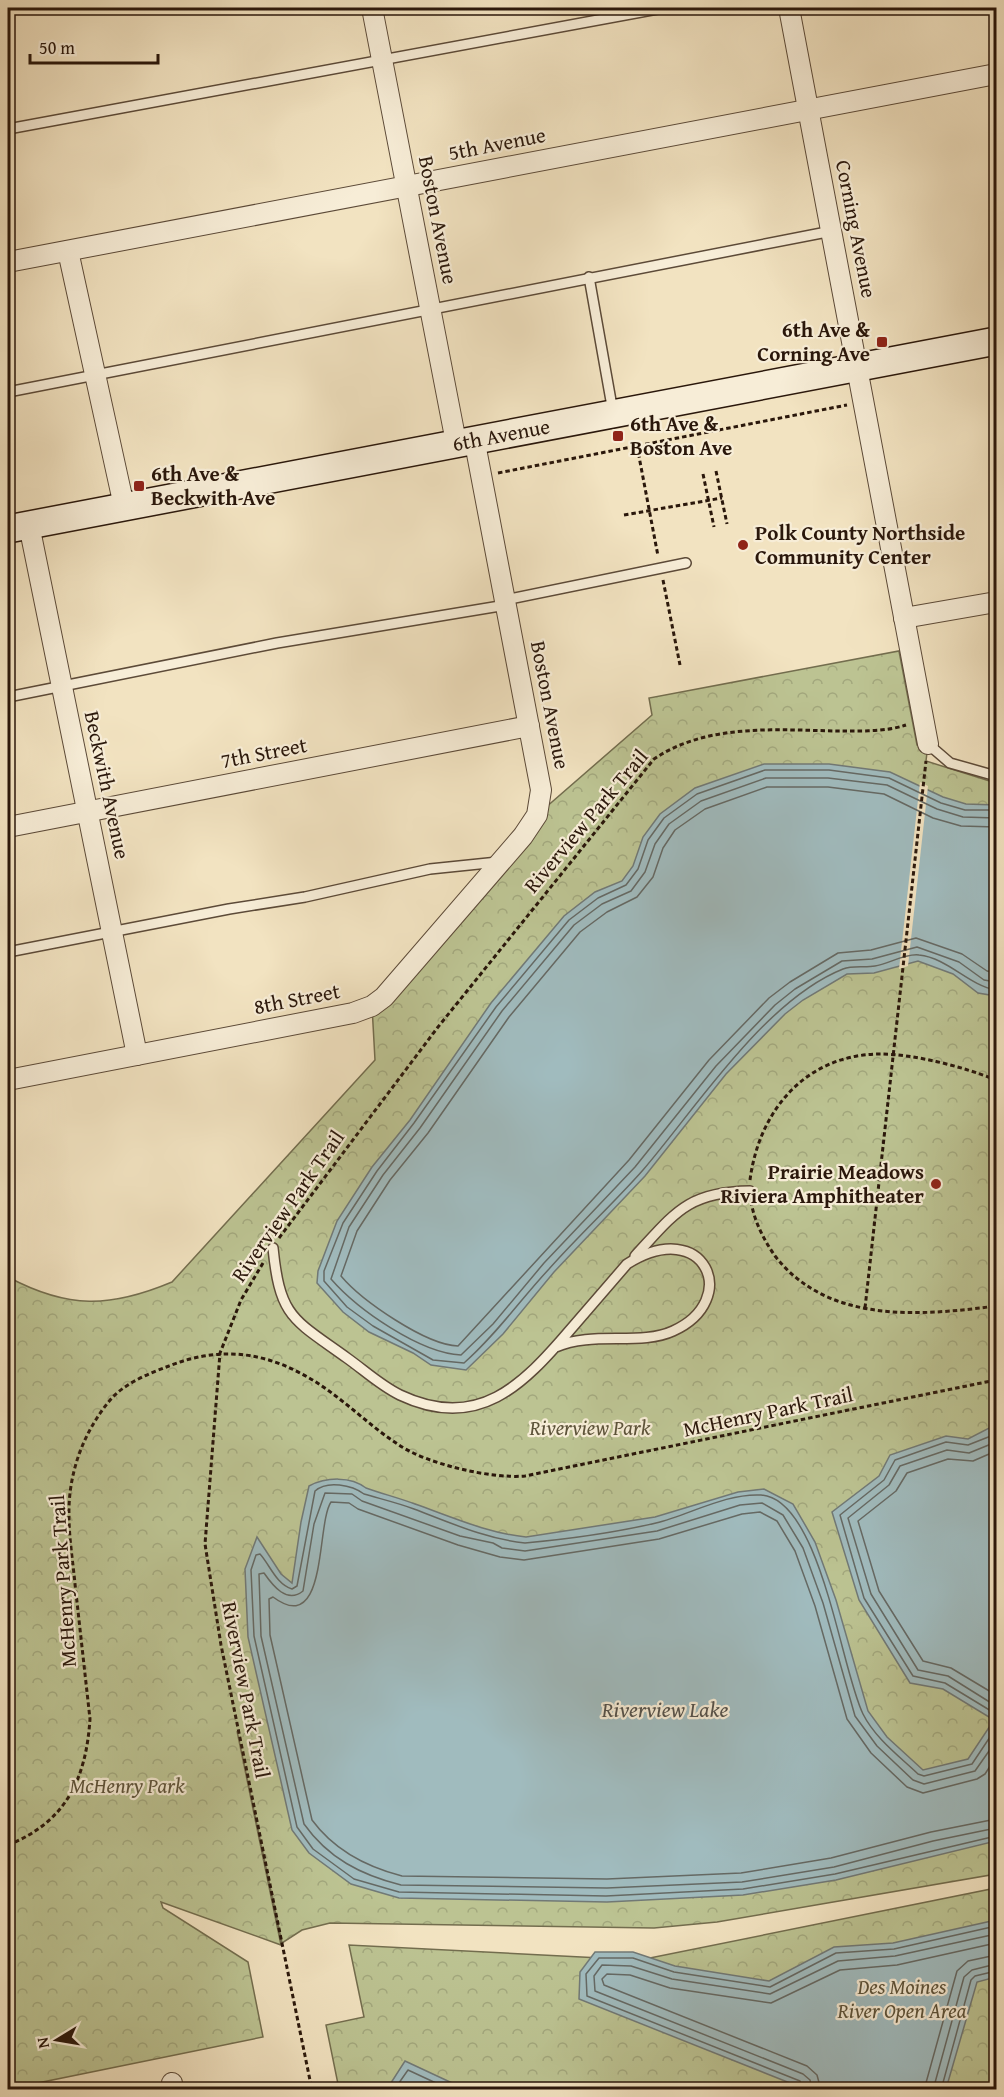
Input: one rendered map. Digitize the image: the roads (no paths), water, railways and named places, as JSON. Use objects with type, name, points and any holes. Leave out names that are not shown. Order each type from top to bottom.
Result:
[{"type":"main road","name":"6th Avenue","points":[[18,527],[465,440],[996,341]]},
{"type":"street","name":"Boston Avenue","points":[[372,8],[430,308],[506,602],[541,790],[537,814],[523,836]]},
{"type":"street","name":"Corning Avenue","points":[[789,8],[904,618],[927,752]]},
{"type":"street","name":"5th Avenue","points":[[8,262],[996,74]]},
{"type":"street","points":[[68,251],[124,506]]},
{"type":"street","name":"Beckwith Avenue","points":[[18,527],[62,686],[137,1055]]},
{"type":"street","points":[[904,618],[996,602]]},
{"type":"street","name":"7th Street","points":[[8,827],[529,726]]},
{"type":"street","name":"8th Street","points":[[8,1080],[353,1012],[372,1006],[384,997],[523,836]]},
{"type":"lane","points":[[8,129],[663,8]]},
{"type":"lane","points":[[8,392],[311,335],[430,308],[832,231]]},
{"type":"lane","points":[[590,277],[614,414]]},
{"type":"lane","points":[[8,697],[277,643],[506,602],[686,563]]},
{"type":"lane","points":[[927,752],[950,763],[996,776]]},
{"type":"lane","points":[[8,952],[305,897],[430,868],[500,862]]},
{"type":"lane","points":[[273,1248],[279,1294],[299,1324],[398,1394],[419,1402],[456,1407],[492,1400],[524,1381],[672,1216],[706,1195],[750,1191]]},
{"type":"lane","points":[[556,1347],[584,1339],[672,1332],[693,1319],[706,1305],[709,1290],[706,1271],[699,1258],[682,1248],[662,1248],[627,1264]]},
{"type":"water","points":[[764,764],[829,764],[890,772],[943,797],[966,804],[996,805],[996,996],[978,993],[953,974],[918,961],[874,973],[847,974],[803,1000],[785,1014],[726,1074],[645,1176],[554,1272],[503,1334],[466,1370],[431,1365],[413,1353],[369,1332],[343,1312],[317,1283],[318,1271],[337,1221],[372,1167],[410,1120],[491,1003],[564,916],[595,892],[622,881],[633,866],[643,837],[660,814],[695,788]]},
{"type":"water","name":"Riverview Lake","points":[[991,1427],[996,1429],[996,1841],[836,1880],[743,1895],[607,1902],[399,1898],[351,1884],[309,1853],[292,1830],[248,1637],[245,1569],[257,1537],[281,1574],[292,1583],[309,1486],[338,1479],[353,1481],[366,1488],[470,1524],[526,1537],[655,1517],[738,1492],[764,1489],[793,1504],[815,1542],[836,1600],[868,1711],[887,1737],[923,1770],[968,1759],[994,1720],[943,1689],[910,1683],[859,1600],[832,1512],[879,1476],[890,1455],[946,1436],[968,1439]]},
{"type":"water","points":[[996,1920],[996,1977],[977,1982],[946,2089],[805,2089],[579,1999],[580,1972],[595,1952],[633,1952],[675,1966],[769,1981],[834,1947],[893,1943]]},
{"type":"water","points":[[405,2061],[465,2089],[387,2089]]},
{"type":"place","name":"6th Ave & Corning Ave","points":[[882,342]]},
{"type":"place","name":"6th Ave & Boston Ave","points":[[618,436]]},
{"type":"place","name":"6th Ave & Beckwith Ave","points":[[139,486]]},
{"type":"place","name":"Polk County Northside Community Center","points":[[743,545]]},
{"type":"place","name":"Prairie Meadows Riviera Amphitheater","points":[[936,1184]]},
{"type":"park label","name":"Riverview Park","points":[[590,1428]]},
{"type":"park label","name":"McHenry Park","points":[[127,1786]]},
{"type":"park label","name":"Des Moines River Open Area","points":[[902,1999]]}]
